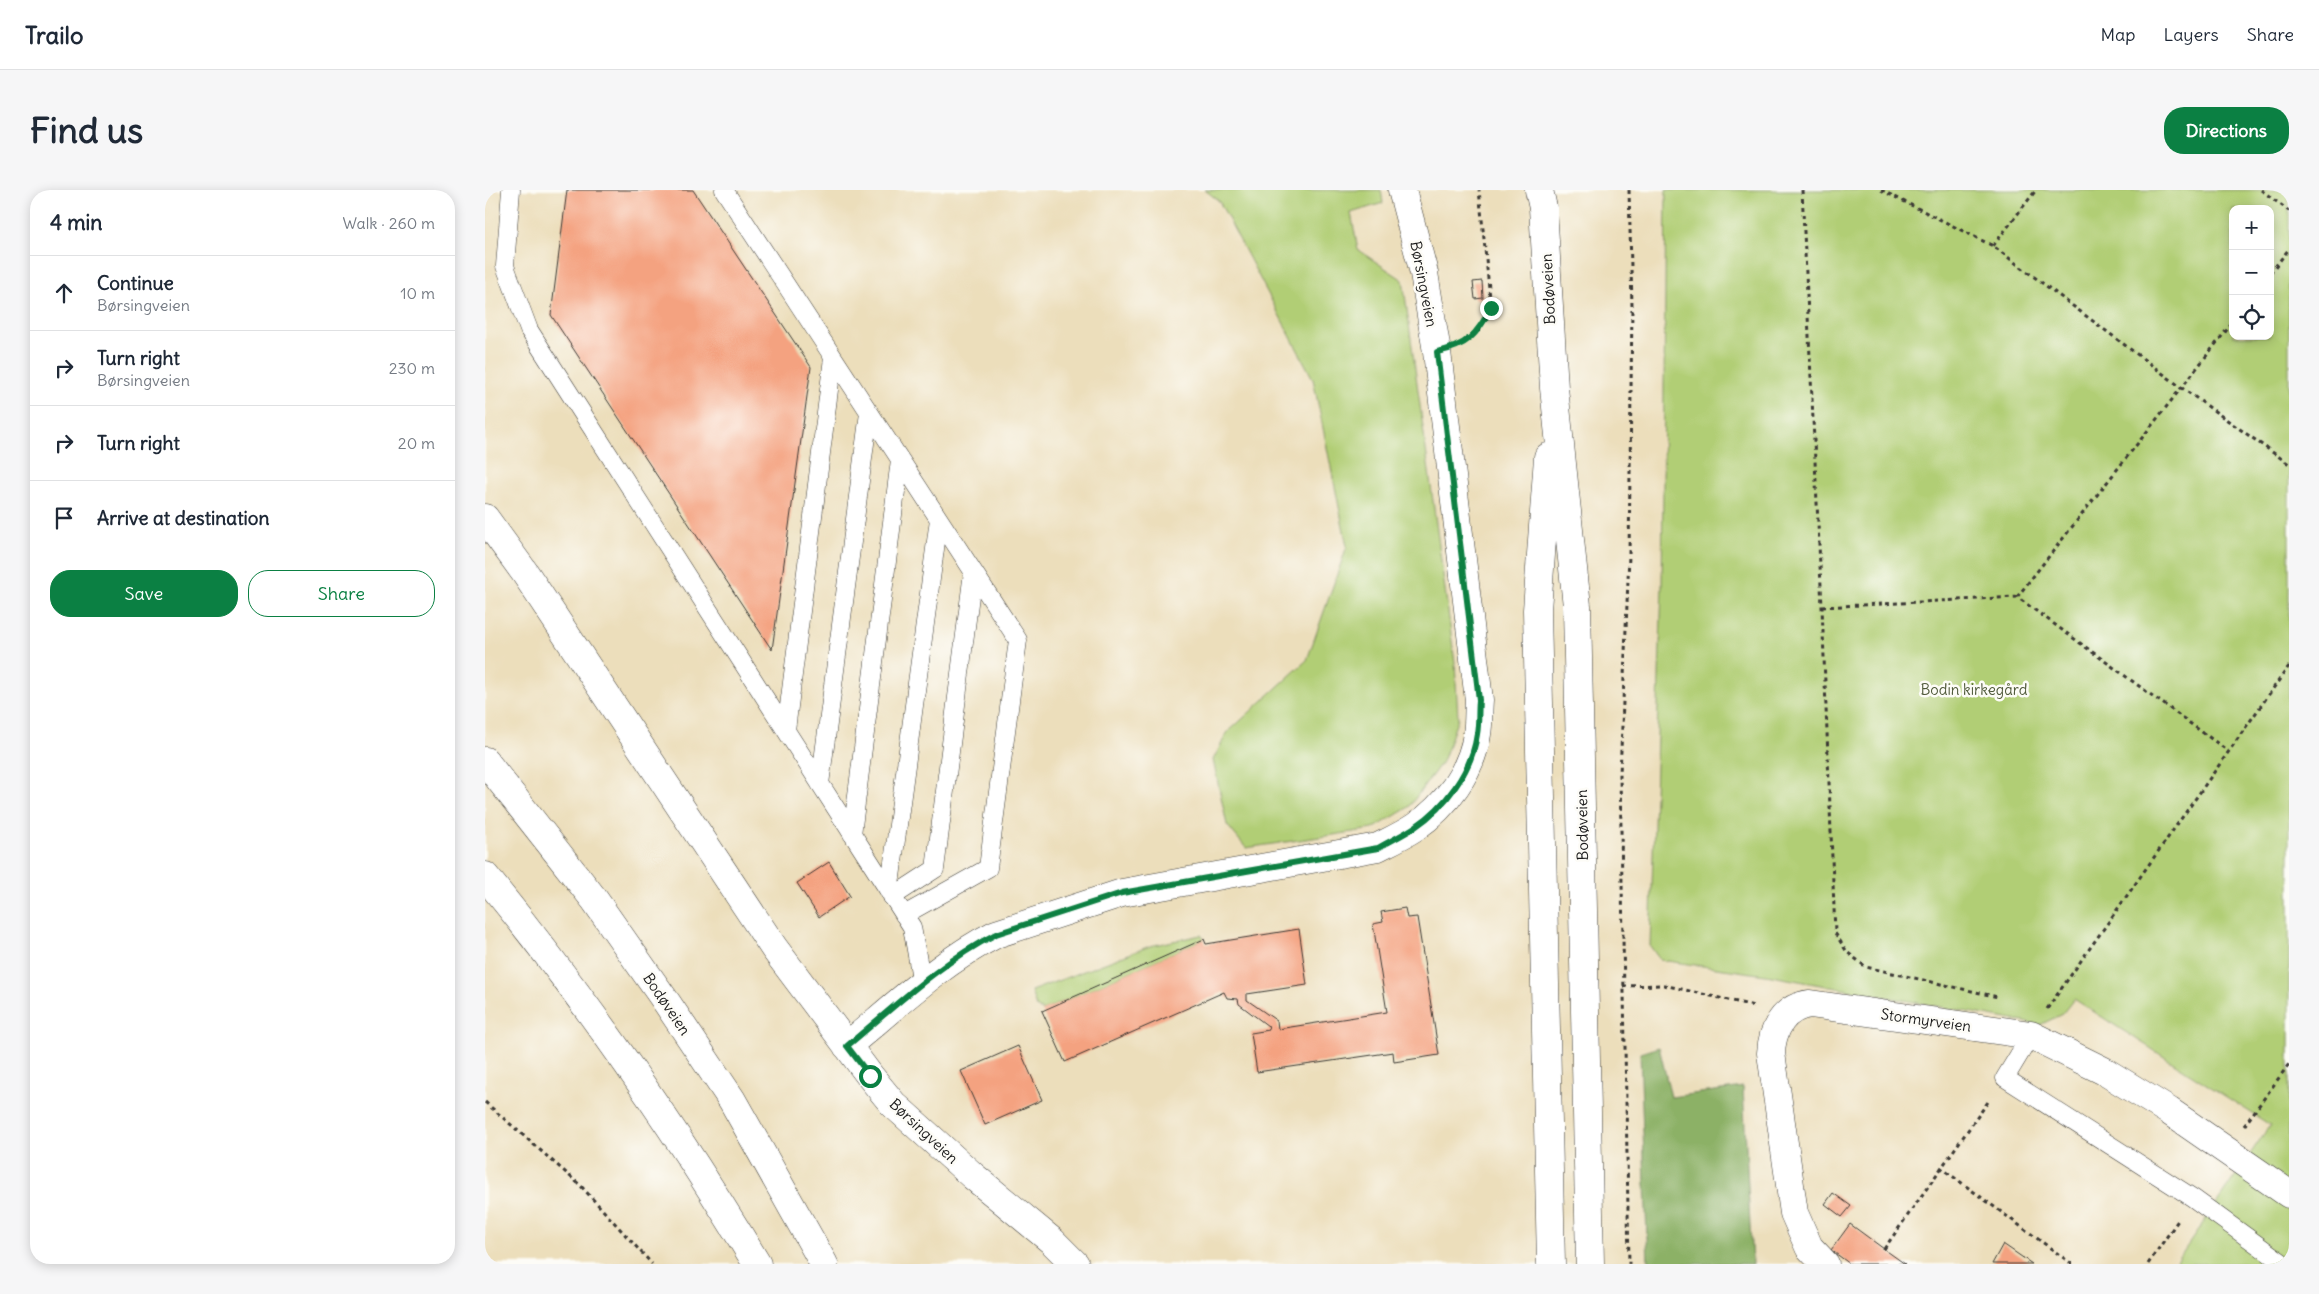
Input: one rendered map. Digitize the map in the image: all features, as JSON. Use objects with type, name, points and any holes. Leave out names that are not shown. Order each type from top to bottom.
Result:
[{"type":"main road","name":"Børsingveien","points":[[1075,1264],[893,1104],[847,1046],[960,954],[996,934],[1122,893],[1378,848],[1414,828],[1431,815],[1467,770],[1477,735],[1479,700],[1437,352],[1424,273],[1402,190]]},
{"type":"main road","name":"Bodøveien","points":[[1539,190],[1543,208],[1554,388],[1577,606],[1590,1264]]},
{"type":"main road","name":"Bodøveien","points":[[1551,1264],[1537,610],[1554,388]]},
{"type":"main road","points":[[485,518],[530,581],[774,948],[847,1046]]},
{"type":"main road","name":"Bodøveien","points":[[485,760],[594,899],[667,1003],[732,1100],[824,1264]]},
{"type":"main road","points":[[485,876],[561,972],[619,1050],[673,1129],[757,1264]]},
{"type":"main road","name":"Stormyrveien","points":[[1782,1018],[1793,1008],[1810,1004],[2031,1035],[2104,1071],[2169,1111],[2289,1194]]},
{"type":"main road","points":[[1782,1018],[1775,1029],[1771,1053],[1794,1213],[1809,1247],[1825,1264]]},
{"type":"lane","points":[[511,190],[505,266],[529,330],[912,926],[922,984]]},
{"type":"lane","points":[[724,190],[1018,640],[988,868],[904,915]]},
{"type":"lane","points":[[786,730],[833,358]]},
{"type":"lane","points":[[820,784],[869,413]]},
{"type":"lane","points":[[852,834],[900,460]]},
{"type":"lane","points":[[891,894],[939,519]]},
{"type":"lane","points":[[891,894],[935,869],[973,572]]},
{"type":"lane","points":[[2031,1035],[2005,1078],[2193,1198],[2284,1264]]},
{"type":"path","points":[[1437,352],[1451,349],[1472,336],[1479,330],[1491,308],[1479,190]]},
{"type":"path","points":[[1629,190],[1631,306],[1629,555],[1620,775],[1629,1264]]},
{"type":"path","points":[[1802,190],[1823,607],[1835,932],[1847,952],[1866,966],[2000,998]]},
{"type":"path","points":[[1881,190],[1993,246],[2182,388],[2289,464]]},
{"type":"path","points":[[1993,246],[2036,190]]},
{"type":"path","points":[[2261,190],[2289,211]]},
{"type":"path","points":[[2274,268],[2289,249]]},
{"type":"path","points":[[2017,597],[2229,327]]},
{"type":"path","points":[[1823,607],[2017,597],[2228,752]]},
{"type":"path","points":[[2031,1035],[2047,1009],[2289,666]]},
{"type":"path","points":[[1623,986],[1664,985],[1742,1002],[1782,1018]]},
{"type":"path","points":[[2038,1007],[2047,1009]]},
{"type":"path","points":[[2226,1151],[2289,1064]]},
{"type":"path","points":[[1884,1249],[1940,1167],[2005,1078]]},
{"type":"path","points":[[485,1102],[580,1185],[651,1264]]},
{"type":"path","points":[[1940,1167],[2072,1264]]},
{"type":"green space","points":[[1205,190],[1381,190],[1383,203],[1351,213],[1358,250],[1403,280],[1455,663],[1458,718],[1444,759],[1409,807],[1373,829],[1246,848],[1227,825],[1213,760],[1227,733],[1307,660],[1347,546],[1313,379],[1219,201]]},
{"type":"green space","name":"Bodin kirkegård","points":[[1666,190],[2289,190],[2289,1264],[2175,1264],[2270,1125],[2074,999],[2062,1014],[2040,1025],[1766,975],[1660,960],[1650,946],[1662,586]]},
{"type":"green space","points":[[1201,935],[1204,939],[1042,1011],[1036,1007],[1031,991],[1150,946]]},
{"type":"green space","points":[[1659,1047],[1671,1097],[1743,1087],[1752,1264],[1648,1264],[1640,1053]]},
{"type":"building","points":[[567,190],[693,190],[811,367],[772,650],[551,315]]},
{"type":"building","points":[[1482,281],[1483,298],[1475,299],[1473,282]]},
{"type":"building","points":[[829,862],[850,896],[819,917],[797,883]]},
{"type":"building","points":[[1405,908],[1407,918],[1417,917],[1439,1055],[1394,1062],[1393,1052],[1257,1072],[1251,1033],[1269,1030],[1268,1026],[1239,1004],[1238,999],[1227,998],[1224,992],[1065,1062],[1042,1011],[1204,939],[1206,944],[1299,929],[1307,985],[1247,994],[1247,1000],[1277,1021],[1278,1029],[1387,1012],[1373,924],[1383,922],[1381,912]]},
{"type":"building","points":[[1018,1046],[1042,1100],[985,1125],[961,1071]]},
{"type":"building","points":[[1833,1193],[1851,1206],[1842,1217],[1825,1204]]},
{"type":"building","points":[[1850,1224],[1905,1264],[1850,1264],[1831,1250]]},
{"type":"building","points":[[2003,1244],[2032,1264],[1992,1264]]},
{"type":"route","points":[[870,1076],[847,1046],[941,968],[977,943],[996,934],[1039,919],[1122,893],[1201,877],[1378,848],[1414,828],[1431,815],[1451,792],[1467,770],[1477,735],[1479,700],[1437,352],[1451,349],[1464,342],[1479,330],[1491,308]]}]
